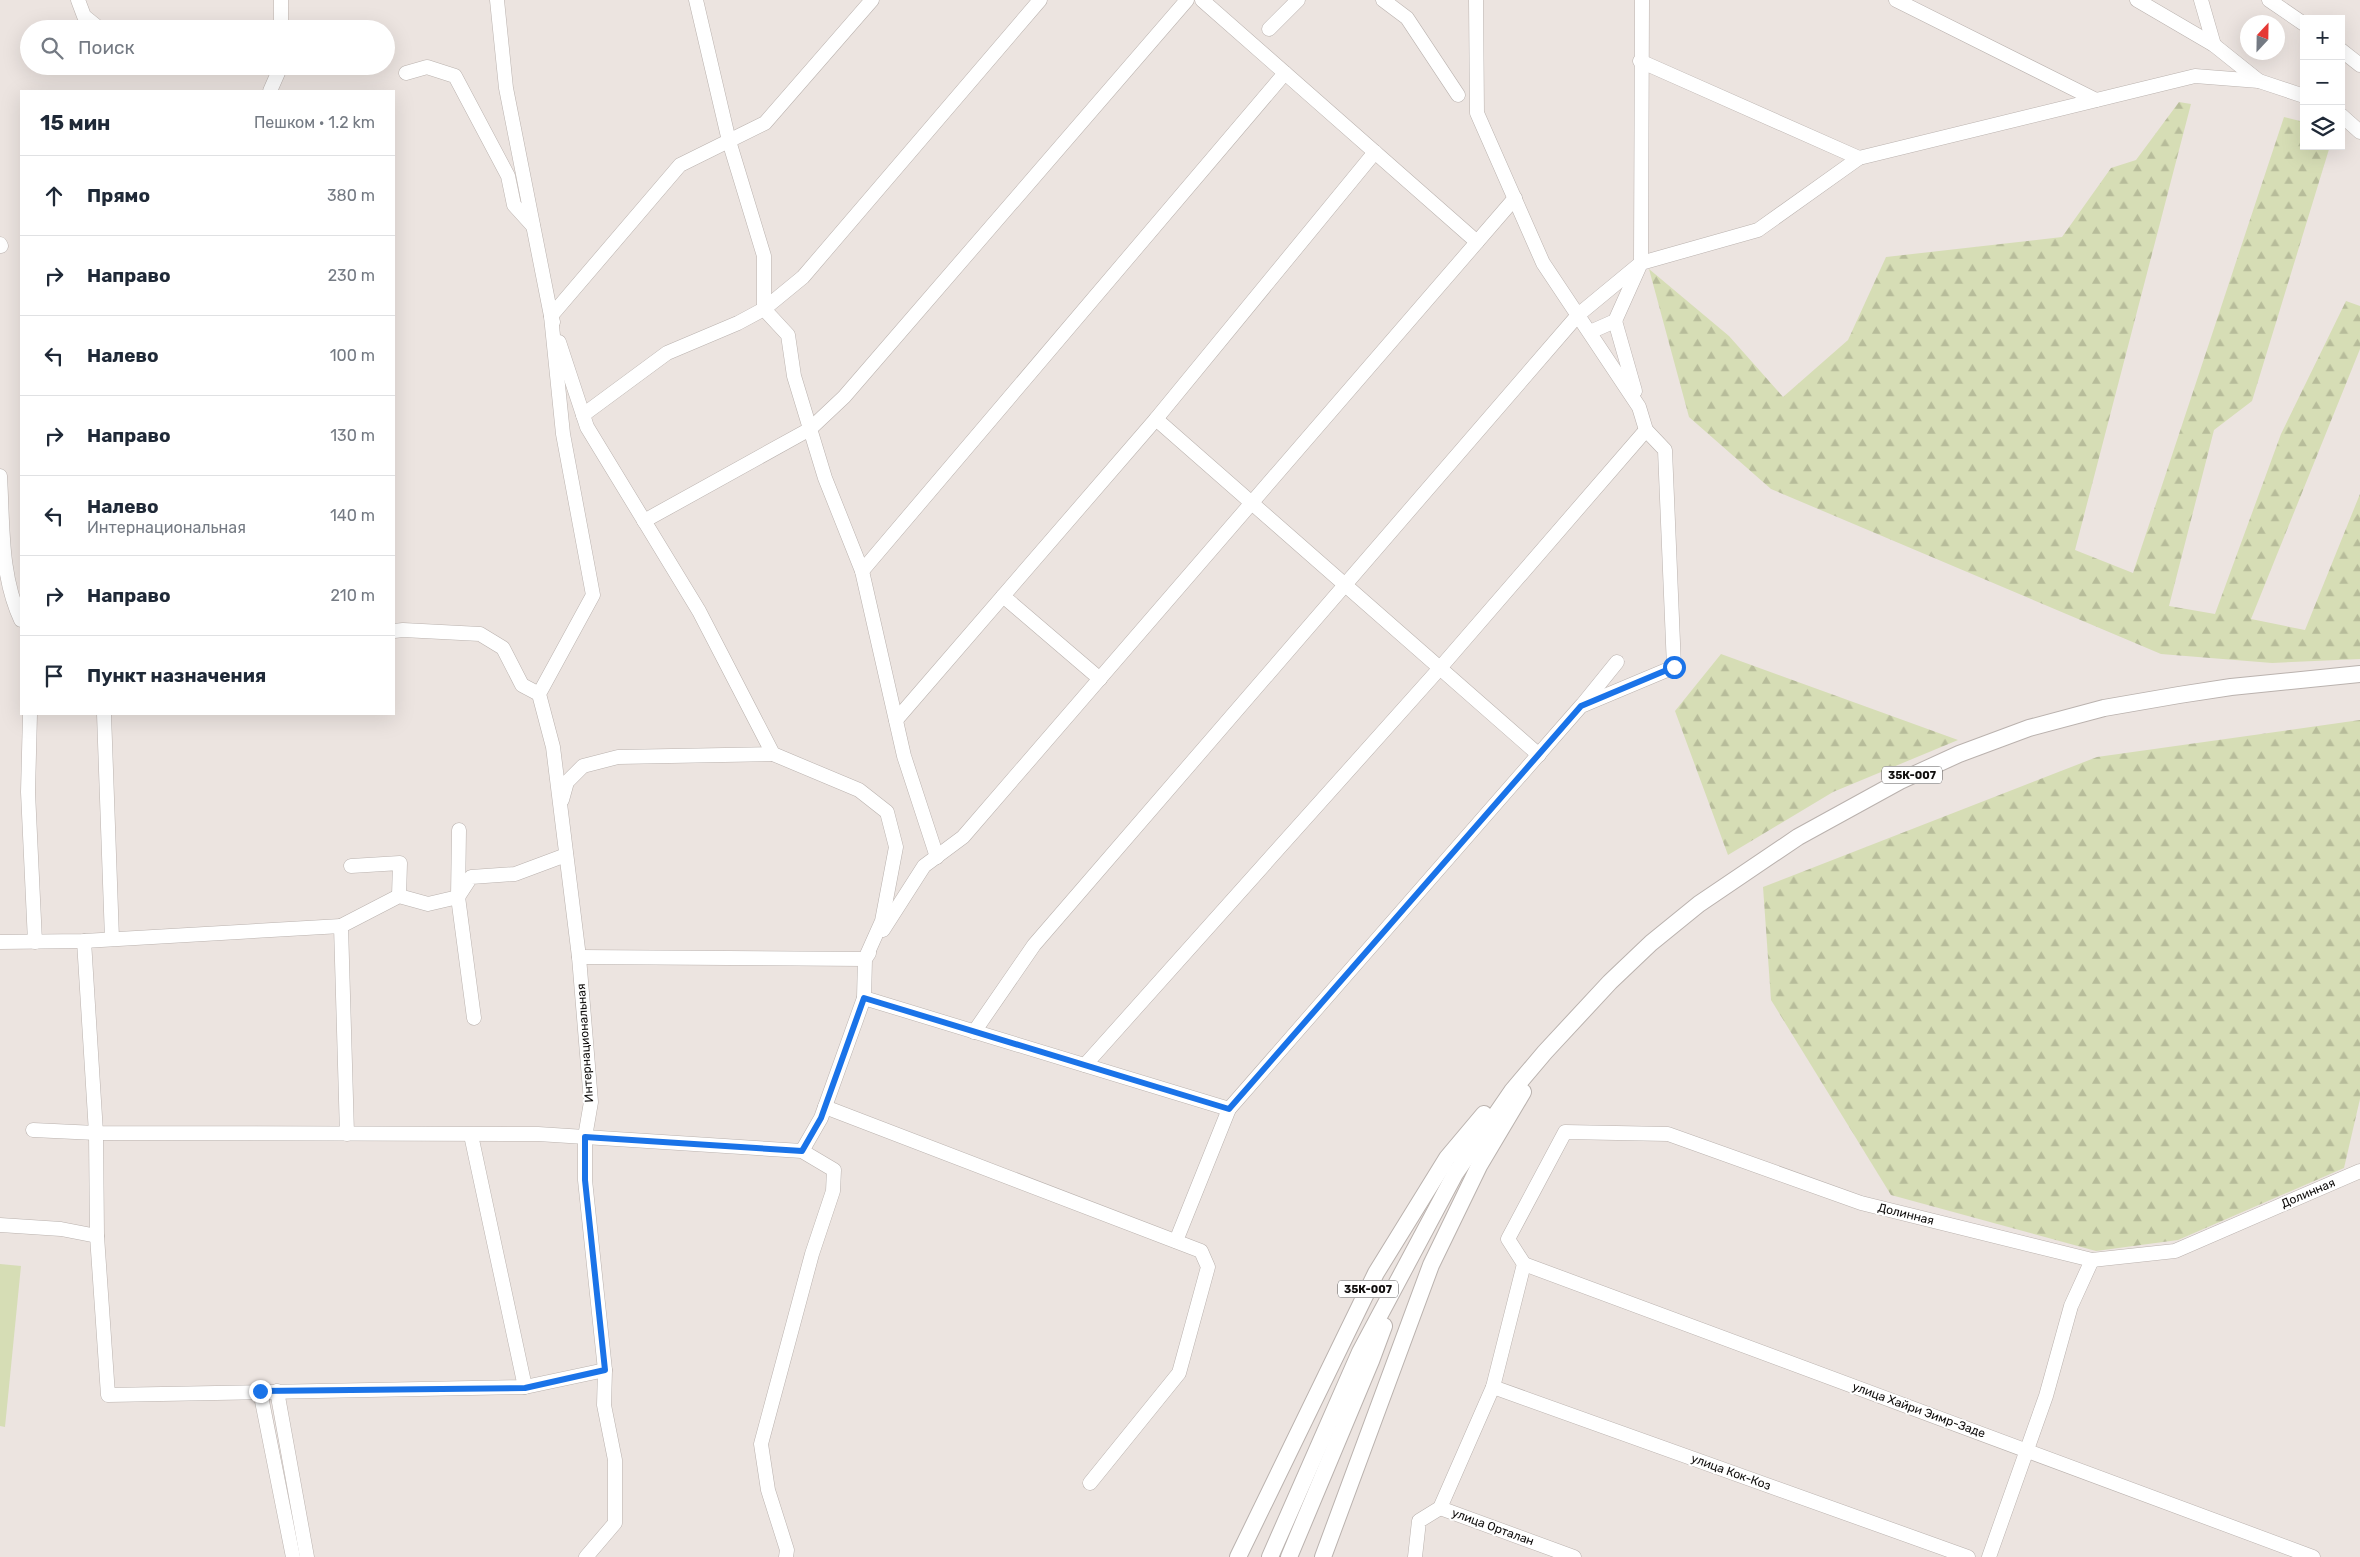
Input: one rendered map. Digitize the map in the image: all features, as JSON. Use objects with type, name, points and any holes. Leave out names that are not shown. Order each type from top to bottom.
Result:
[{"type":"main road","name":"35К-007","points":[[1238,1557],[1385,1258],[1447,1158],[1497,1099],[1545,1052],[1617,976],[1651,943],[1699,904],[1798,836],[1930,766],[2030,728],[2104,708],[2231,687],[2360,674]]},
{"type":"main road","name":"35К-007","points":[[1270,1557],[1360,1352],[1455,1174],[1512,1091],[1545,1052]]},
{"type":"main road","name":"35К-007","points":[[1323,1557],[1431,1265],[1478,1166],[1545,1052]]},
{"type":"main road","name":"35К-007","points":[[1289,1557],[1371,1361],[1404,1269]]},
{"type":"street","points":[[78,0],[84,16],[89,20]]},
{"type":"street","points":[[281,0],[281,20]]},
{"type":"street","points":[[395,631],[480,634],[503,648],[522,685],[539,694],[593,595],[563,434],[551,316],[506,88],[497,0]]},
{"type":"street","points":[[696,0],[729,141],[764,256],[764,308],[788,335],[794,376],[825,478],[862,571],[904,756],[936,857]]},
{"type":"street","points":[[551,316],[680,164],[764,123],[872,0]]},
{"type":"street","points":[[583,415],[667,353],[738,322],[764,308],[803,278],[1040,0]]},
{"type":"street","points":[[644,521],[810,429],[844,397],[1187,0]]},
{"type":"street","points":[[1202,0],[1478,242]]},
{"type":"street","points":[[1269,29],[1298,0]]},
{"type":"street","points":[[1383,0],[1407,18],[1458,95]]},
{"type":"street","points":[[1476,0],[1477,113],[1542,263],[1639,406],[1646,430],[1665,450],[1674,667],[1581,706]]},
{"type":"street","points":[[1590,332],[1615,320],[1641,263],[1640,61],[1642,0]]},
{"type":"street","points":[[1896,0],[2096,100]]},
{"type":"street","points":[[2138,0],[2214,45],[2260,81]]},
{"type":"street","points":[[2269,0],[2300,21]]},
{"type":"street","points":[[2205,3],[2214,45]]},
{"type":"street","points":[[2345,53],[2360,64]]},
{"type":"street","points":[[1640,61],[1859,158]]},
{"type":"street","points":[[406,73],[427,67],[455,76],[508,176],[514,205],[533,227]]},
{"type":"street","points":[[862,571],[1284,73]]},
{"type":"street","points":[[270,90],[277,75]]},
{"type":"street","points":[[974,1032],[1034,945],[1578,315],[1641,263],[1758,230],[1859,158],[2196,76],[2260,81],[2300,95]]},
{"type":"street","points":[[2345,119],[2360,132]]},
{"type":"street","points":[[896,720],[1156,419],[1374,152]]},
{"type":"street","points":[[865,959],[924,866],[963,837],[1515,198]]},
{"type":"street","points":[[551,316],[587,427],[699,611],[773,754]]},
{"type":"street","points":[[1615,320],[1646,430]]},
{"type":"street","points":[[1156,419],[1538,755]]},
{"type":"street","points":[[1085,1066],[1440,668],[1646,430]]},
{"type":"street","points":[[0,476],[5,567],[12,601],[20,618]]},
{"type":"street","points":[[1003,596],[1100,679]]},
{"type":"street","points":[[1176,1241],[1229,1109],[1581,706],[1617,662]]},
{"type":"street","name":"Интернациональная","points":[[539,694],[553,747],[579,957],[591,1102],[585,1137],[585,1180],[605,1370],[604,1405],[616,1460],[615,1523],[586,1557]]},
{"type":"street","points":[[30,715],[28,792],[35,942]]},
{"type":"street","points":[[104,715],[112,939]]},
{"type":"street","points":[[561,807],[567,782],[583,766],[618,756],[773,754],[859,790],[887,812],[896,847],[882,921],[865,959],[864,998],[825,1107],[802,1151]]},
{"type":"street","points":[[459,830],[458,897],[474,1018]]},
{"type":"street","points":[[0,942],[84,941],[341,926],[399,896],[428,904],[458,897],[471,877],[515,874],[566,855]]},
{"type":"street","points":[[351,866],[400,863],[399,896]]},
{"type":"street","points":[[341,926],[347,1134]]},
{"type":"street","points":[[84,941],[96,1133],[97,1236],[108,1395],[525,1388],[605,1370]]},
{"type":"street","points":[[579,957],[865,959]]},
{"type":"street","points":[[864,998],[1229,1109]]},
{"type":"street","points":[[825,1107],[1201,1250],[1208,1267],[1179,1374],[1090,1483]]},
{"type":"street","points":[[33,1130],[96,1133],[538,1134],[802,1151],[834,1170],[832,1191],[812,1254],[761,1444],[768,1490],[787,1550],[786,1557]]},
{"type":"street","name":"Долинная","points":[[1524,1264],[1508,1240],[1565,1132],[1668,1134],[1862,1203],[2092,1260],[2175,1251],[2360,1171]]},
{"type":"street","points":[[471,1135],[525,1388]]},
{"type":"street","points":[[0,1226],[61,1229],[97,1236]]},
{"type":"street","points":[[1989,1557],[2029,1450],[2071,1306],[2092,1260]]},
{"type":"street","points":[[1415,1557],[1419,1521],[1440,1508],[1494,1387],[1524,1264]]},
{"type":"street","name":"улица Хайри Эимр-Заде","points":[[1524,1264],[2313,1557]]},
{"type":"street","name":"улица Кок-Коз","points":[[1494,1387],[1968,1557]]},
{"type":"street","points":[[260,1391],[293,1557]]},
{"type":"street","points":[[277,1391],[307,1557]]},
{"type":"street","name":"улица Орталан","points":[[1440,1508],[1574,1557]]},
{"type":"green space","points":[[2179,102],[2191,104],[2075,550],[2133,573],[2284,117],[2300,121],[2300,150],[2329,150],[2252,401],[2214,430],[2169,606],[2215,614],[2281,434],[2346,301],[2360,306],[2360,349],[2251,619],[2305,630],[2360,494],[2360,659],[2272,663],[2161,654],[1771,489],[1689,417],[1649,269],[1729,336],[1783,397],[1848,340],[1886,257],[2062,237],[2111,168],[2136,160]]},
{"type":"green space","points":[[1721,654],[1958,740],[1833,792],[1728,855],[1675,711]]},
{"type":"green space","points":[[2360,720],[2360,1099],[2344,1168],[2178,1240],[2096,1251],[1891,1195],[1771,1000],[1763,887],[2097,757]]},
{"type":"green space","points":[[0,1264],[21,1266],[5,1427],[0,1426]]},
{"type":"route","points":[[260,1391],[525,1388],[605,1370],[585,1180],[585,1137],[802,1151],[821,1118],[864,998],[1229,1109],[1581,706],[1674,667]]}]
